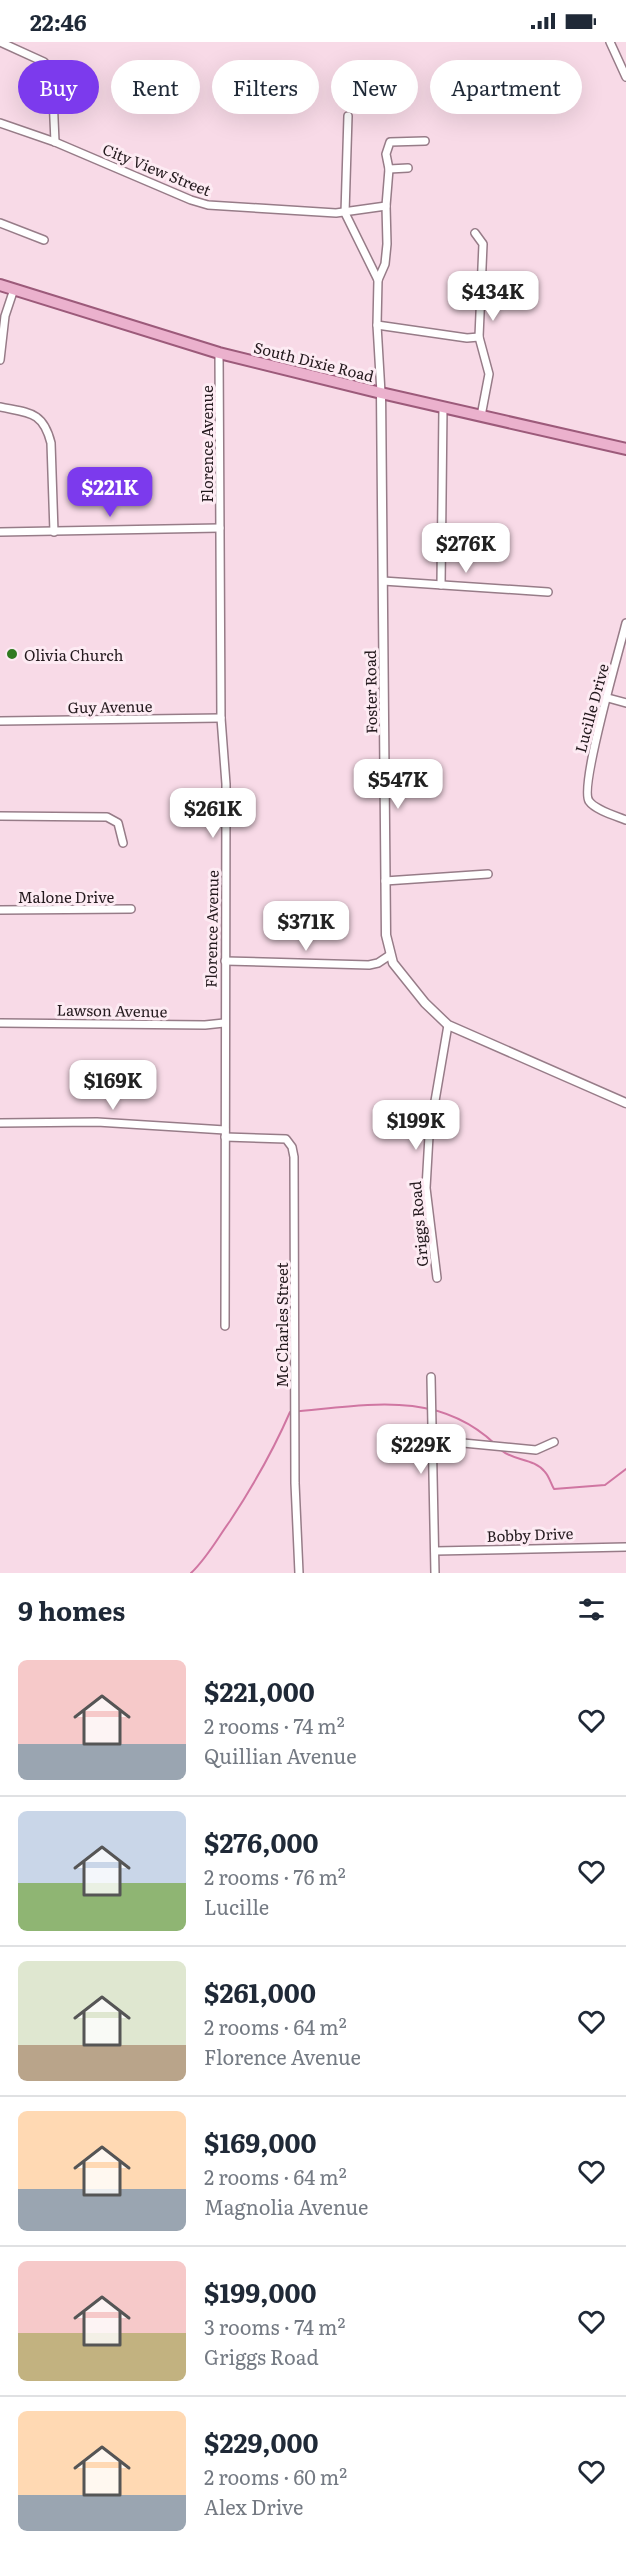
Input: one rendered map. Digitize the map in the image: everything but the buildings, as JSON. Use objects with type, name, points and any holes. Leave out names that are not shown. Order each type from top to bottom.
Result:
[{"type":"main road","name":"South Dixie Road","points":[[0,285],[219,353],[443,408],[626,449]]},
{"type":"street","points":[[0,42],[44,62],[52,73],[55,142]]},
{"type":"street","points":[[610,42],[626,77]]},
{"type":"street","points":[[348,116],[345,213],[378,280]]},
{"type":"street","name":"City View Street","points":[[0,123],[55,142],[191,200],[208,205],[345,213],[386,206]]},
{"type":"street","points":[[381,393],[377,325],[378,280],[385,264],[389,169],[387,154],[390,142],[425,141]]},
{"type":"street","points":[[389,169],[408,168]]},
{"type":"street","points":[[0,223],[44,240]]},
{"type":"street","points":[[475,233],[483,244],[479,337],[489,374],[481,416]]},
{"type":"street","points":[[0,360],[6,316],[14,289]]},
{"type":"street","points":[[377,325],[467,338],[479,337]]},
{"type":"street","name":"Florence Avenue","points":[[219,353],[221,718],[226,784],[225,1326]]},
{"type":"street","name":"Foster Road","points":[[381,393],[385,881],[386,935],[390,955],[398,971],[448,1025],[626,1103]]},
{"type":"street","points":[[0,407],[36,416],[45,422],[51,443],[54,532]]},
{"type":"street","points":[[441,585],[443,408]]},
{"type":"street","points":[[0,532],[220,528]]},
{"type":"street","points":[[382,581],[548,592]]},
{"type":"street","name":"Lucille Drive","points":[[626,623],[608,698],[592,751],[588,776],[588,799],[626,820]]},
{"type":"street","points":[[608,698],[626,703]]},
{"type":"street","name":"Guy Avenue","points":[[0,722],[221,718]]},
{"type":"street","points":[[0,816],[107,817],[118,823],[123,843]]},
{"type":"street","points":[[385,881],[488,874]]},
{"type":"street","name":"Malone Drive","points":[[0,910],[131,909]]},
{"type":"street","points":[[225,960],[369,965],[378,963],[390,955]]},
{"type":"street","name":"Lawson Avenue","points":[[0,1023],[194,1025],[224,1023]]},
{"type":"street","name":"Griggs Road","points":[[437,1278],[426,1188],[429,1136],[448,1025]]},
{"type":"street","points":[[0,1123],[97,1122],[225,1133]]},
{"type":"street","name":"Mc Charles Street","points":[[225,1133],[286,1139],[292,1147],[294,1157],[295,1472],[299,1573]]},
{"type":"street","points":[[431,1377],[435,1573]]},
{"type":"street","points":[[432,1440],[536,1450],[554,1442]]},
{"type":"street","name":"Bobby Drive","points":[[435,1551],[626,1547]]},
{"type":"waterway","points":[[191,1573],[212,1548],[247,1495],[290,1412],[371,1405],[423,1408],[448,1415],[472,1426],[495,1444]]},
{"type":"waterway","points":[[501,1450],[540,1467],[548,1476],[554,1489],[605,1485],[626,1469]]},
{"type":"place","name":"Olivia Church","points":[[12,654]]}]
